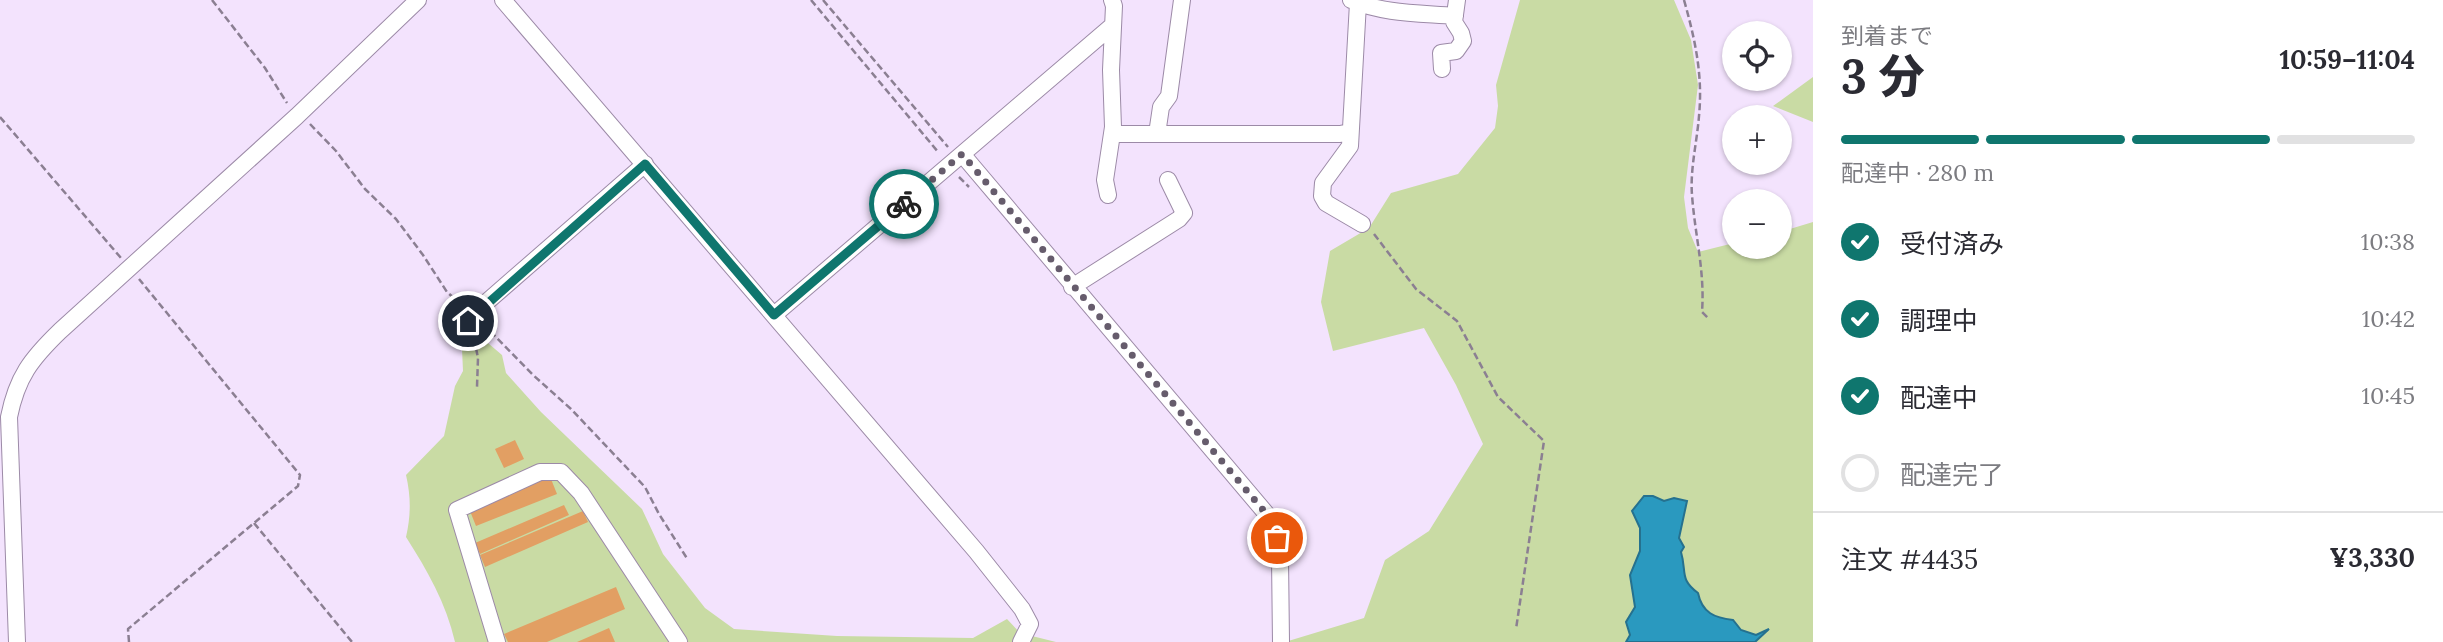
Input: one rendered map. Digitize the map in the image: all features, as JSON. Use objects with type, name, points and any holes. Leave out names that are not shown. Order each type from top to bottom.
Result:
[{"type":"street","points":[[17,642],[8,586],[9,417],[13,393],[22,373],[36,354],[297,116],[418,0]]},
{"type":"street","points":[[503,0],[976,551],[1022,609],[1030,624],[1021,642]]},
{"type":"street","points":[[1108,195],[1105,180],[1112,134],[1112,0]]},
{"type":"street","points":[[1157,134],[1161,107],[1169,96],[1182,0]]},
{"type":"street","points":[[1362,225],[1326,203],[1322,196],[1323,183],[1350,146],[1354,2],[1397,12],[1456,8],[1454,22],[1463,41],[1456,51],[1441,53],[1442,69]]},
{"type":"street","points":[[774,315],[1113,25]]},
{"type":"street","points":[[1112,134],[1350,132]]},
{"type":"street","points":[[956,159],[1072,287],[1275,524],[1280,558],[1280,642]]},
{"type":"street","points":[[470,319],[645,164]]},
{"type":"street","points":[[1072,287],[1179,219],[1184,213],[1168,180]]},
{"type":"street","points":[[496,642],[457,510],[540,472],[561,472],[581,493],[679,642]]},
{"type":"path","points":[[212,0],[265,68],[297,116],[306,120],[336,151],[365,189],[403,228],[447,292],[470,319],[571,409],[645,487],[688,560]]},
{"type":"path","points":[[823,0],[956,159]]},
{"type":"path","points":[[1684,0],[1699,60],[1699,114],[1692,172],[1692,197],[1703,275],[1702,312],[1709,319]]},
{"type":"path","points":[[0,117],[130,267],[300,475],[298,486],[128,629],[129,642]]},
{"type":"path","points":[[1362,225],[1377,237],[1416,289],[1457,321],[1498,397],[1544,441],[1516,629]]},
{"type":"path","points":[[470,319],[478,358],[477,387]]},
{"type":"path","points":[[253,523],[352,642]]},
{"type":"green space","points":[[1520,0],[1674,0],[1691,40],[1698,85],[1684,197],[1688,228],[1698,252],[1722,246],[1722,259],[1792,259],[1792,228],[1813,222],[1813,642],[1285,642],[1364,618],[1385,560],[1429,531],[1483,444],[1456,385],[1424,328],[1333,351],[1321,302],[1330,251],[1369,228],[1391,193],[1458,174],[1495,128],[1498,106],[1496,85]]},
{"type":"green space","points":[[1813,77],[1813,122],[1792,114],[1792,105],[1774,105]]},
{"type":"green space","points":[[468,326],[502,355],[506,373],[541,412],[642,509],[663,554],[705,608],[734,629],[837,636],[973,638],[1007,619],[1020,633],[1056,642],[455,642],[435,587],[406,537],[410,506],[406,475],[444,436],[455,386],[463,371],[462,349]]},
{"type":"water","points":[[1644,496],[1653,496],[1664,501],[1674,498],[1687,501],[1679,538],[1684,547],[1681,552],[1688,584],[1698,593],[1710,613],[1733,620],[1741,630],[1756,635],[1769,629],[1755,642],[1626,642],[1630,635],[1626,622],[1635,607],[1630,575],[1640,551],[1640,528],[1632,511]]},
{"type":"building","points":[[515,440],[524,459],[504,468],[495,449]]},
{"type":"building","points":[[549,474],[557,494],[476,526],[468,506]]},
{"type":"building","points":[[564,505],[569,515],[480,554],[475,543]]},
{"type":"building","points":[[583,511],[588,522],[485,567],[480,555]]},
{"type":"building","points":[[616,587],[625,609],[547,642],[508,642],[504,634]]},
{"type":"building","points":[[609,628],[615,642],[577,642]]},
{"type":"way so far","points":[[904,204],[962,154],[1275,524],[1277,538]]},
{"type":"route","points":[[468,321],[472,314],[645,164],[774,315],[904,204]]}]
